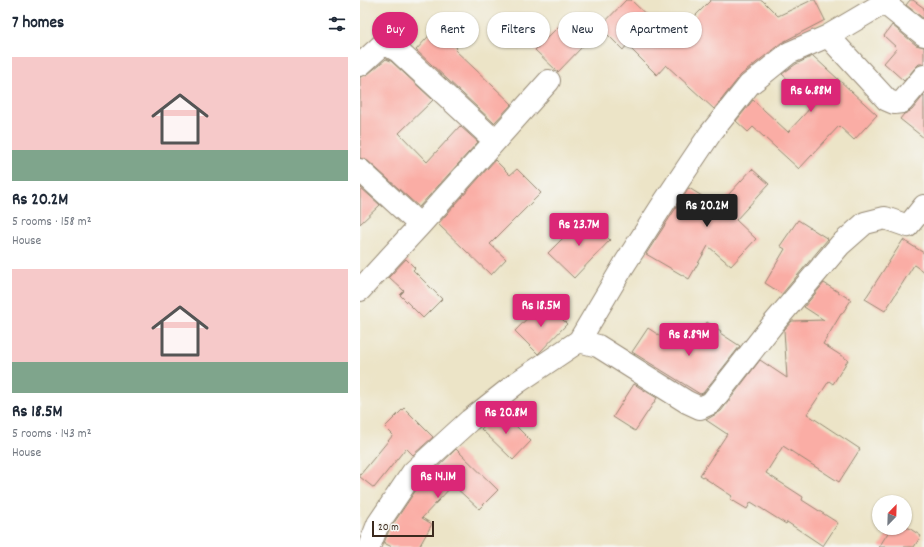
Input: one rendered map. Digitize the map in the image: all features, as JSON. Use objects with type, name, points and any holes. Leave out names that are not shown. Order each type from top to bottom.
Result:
[{"type":"street","points":[[370,547],[378,524],[413,472],[470,420],[518,382],[579,341],[624,265],[669,195],[710,134],[749,85],[789,53],[828,36],[887,1],[924,35]]},
{"type":"street","points":[[828,36],[887,100],[894,103],[902,102],[924,76]]},
{"type":"street","points":[[360,65],[381,46],[389,46],[398,50],[495,140]]},
{"type":"street","points":[[360,290],[549,81]]},
{"type":"street","points":[[360,170],[420,225]]},
{"type":"street","points":[[579,341],[598,346],[700,408],[711,403],[773,324],[840,245],[865,223],[885,218],[908,226],[924,206]]},
{"type":"building","points":[[626,0],[631,0],[644,12],[616,12],[616,43],[608,35],[608,19]]},
{"type":"building","points":[[711,0],[762,0],[778,16],[815,0],[825,20],[781,43],[741,75],[714,109],[666,65],[657,75],[630,48],[702,48],[702,12],[699,12]]},
{"type":"building","points":[[910,0],[913,0],[924,8],[924,19],[906,5]]},
{"type":"building","points":[[892,25],[916,45],[924,47],[924,64],[919,64],[904,81],[884,63],[897,48],[884,36]]},
{"type":"building","points":[[558,27],[558,48],[581,48],[558,72],[535,50],[537,48],[550,48],[550,35]]},
{"type":"building","points":[[426,39],[426,48],[457,48],[455,50],[512,104],[494,123],[416,50]]},
{"type":"building","points":[[813,56],[877,115],[854,140],[839,126],[799,169],[753,127],[748,132],[736,121],[753,100],[788,132],[813,105],[809,101],[810,100],[782,74],[796,64]]},
{"type":"building","points":[[386,59],[391,61],[433,100],[399,133],[427,162],[460,126],[478,142],[419,207],[368,161],[360,158],[360,77],[368,74]]},
{"type":"building","points":[[924,95],[924,138],[900,119],[904,114],[912,110]]},
{"type":"building","points":[[495,160],[510,175],[517,169],[541,193],[490,244],[506,259],[491,275],[438,224]]},
{"type":"building","points":[[752,169],[769,184],[736,220],[756,239],[731,266],[708,246],[689,279],[646,254],[689,188],[718,206]]},
{"type":"building","points":[[360,187],[380,205],[360,224]]},
{"type":"building","points":[[585,216],[610,240],[574,278],[548,253]]},
{"type":"building","points":[[798,220],[828,239],[782,294],[765,283],[785,249],[780,246]]},
{"type":"building","points":[[903,240],[924,253],[924,272],[914,265],[885,311],[865,299]]},
{"type":"building","points":[[406,259],[415,268],[413,270],[442,299],[423,318],[400,295],[404,291],[389,277]]},
{"type":"building","points":[[824,283],[851,300],[823,344],[848,360],[833,384],[829,381],[807,414],[860,449],[839,482],[783,446],[766,473],[803,497],[802,500],[838,523],[823,546],[787,522],[786,524],[751,502],[747,509],[730,499],[732,496],[700,475],[727,434],[706,420],[721,411],[760,360],[787,378],[784,330],[792,321],[824,320],[804,307]]},
{"type":"building","points":[[544,301],[567,324],[538,354],[515,331]]},
{"type":"building","points":[[707,322],[721,331],[720,333],[740,346],[703,393],[700,394],[632,352],[648,328],[674,345],[676,343],[688,351]]},
{"type":"building","points":[[634,384],[657,398],[635,431],[613,417]]},
{"type":"building","points":[[404,408],[433,437],[413,455],[406,448],[374,488],[360,477],[360,475],[393,435],[385,427]]},
{"type":"building","points":[[501,411],[531,441],[513,460],[481,429]]},
{"type":"building","points":[[456,449],[498,490],[479,509],[453,485],[422,518],[432,524],[419,547],[392,547],[384,543],[389,530],[420,484]]},
{"type":"building","points":[[912,530],[921,536],[914,547],[879,547],[887,535],[912,535]]}]
